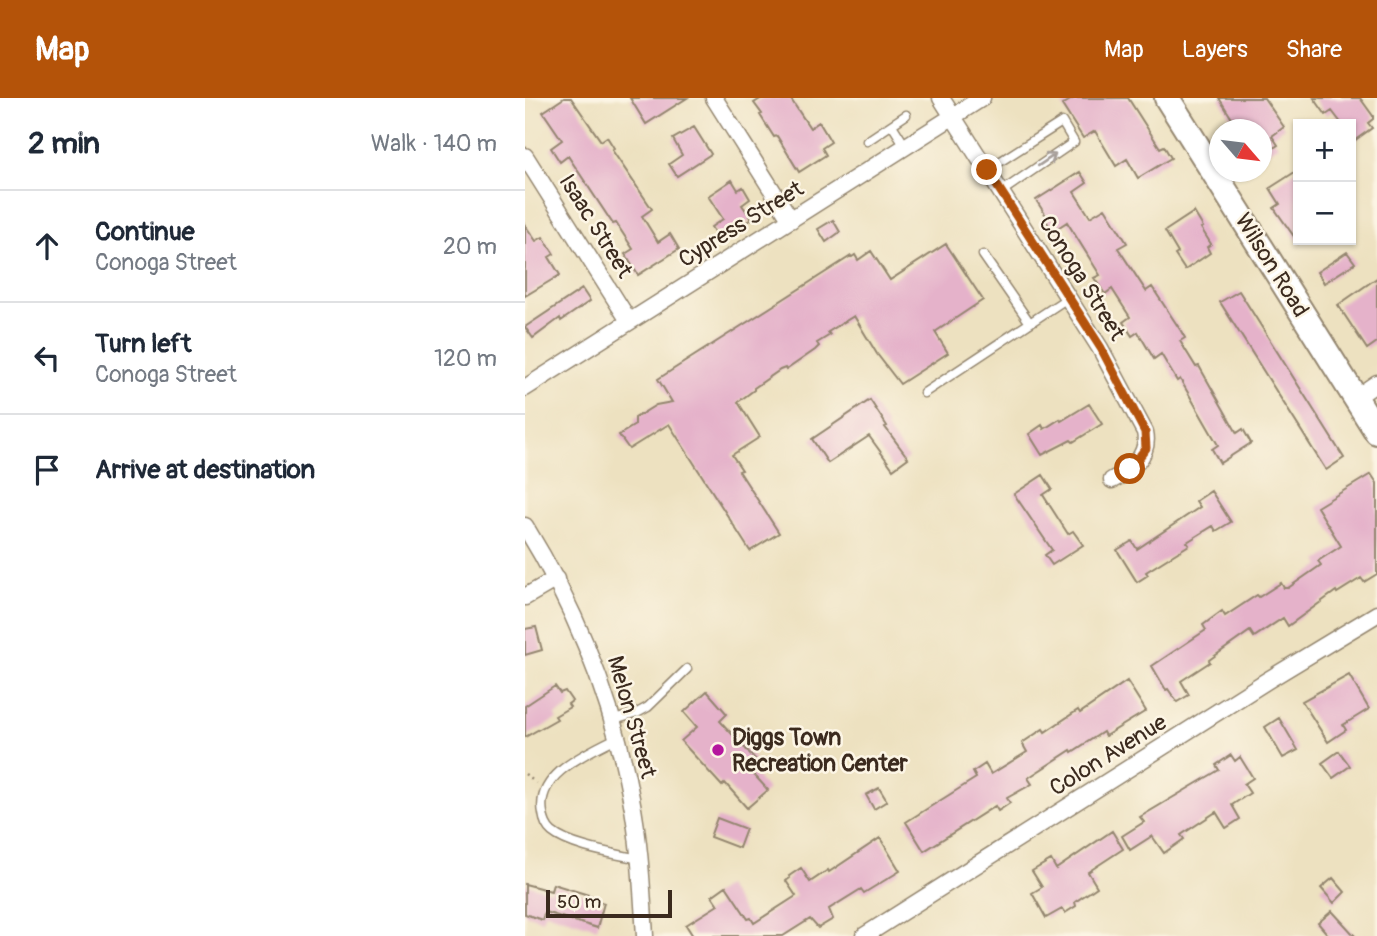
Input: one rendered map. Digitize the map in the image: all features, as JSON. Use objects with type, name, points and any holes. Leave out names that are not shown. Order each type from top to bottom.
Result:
[{"type":"main road","name":"Wilson Road","points":[[1167,98],[1377,432]]},
{"type":"street","points":[[714,98],[791,220]]},
{"type":"street","name":"Conoga Street","points":[[941,98],[1101,348],[1145,432],[1147,440],[1142,455],[1130,469],[1112,480]]},
{"type":"street","name":"Cypress Street","points":[[525,388],[982,98]]},
{"type":"street","name":"Isaac Street","points":[[525,156],[629,321]]},
{"type":"street","points":[[1355,398],[1377,383]]},
{"type":"street","name":"Melon Street","points":[[525,526],[556,579],[595,663],[631,797],[645,936]]},
{"type":"street","points":[[525,597],[556,579]]},
{"type":"street","name":"Colon Avenue","points":[[864,936],[1377,614]]},
{"type":"lane","points":[[867,141],[906,115]]},
{"type":"lane","points":[[987,170],[1062,122],[1074,142],[1001,192]]},
{"type":"lane","points":[[892,125],[906,147]]},
{"type":"lane","points":[[983,255],[1030,323]]},
{"type":"lane","points":[[924,393],[1069,297]]},
{"type":"lane","points":[[611,720],[648,707],[687,670]]},
{"type":"lane","points":[[616,738],[552,778],[545,788],[541,806],[545,823],[559,837],[597,850],[639,859]]},
{"type":"building","points":[[564,98],[571,98],[601,141],[607,137],[614,148],[612,150],[652,209],[642,216],[658,242],[670,234],[679,249],[638,275],[625,254],[633,249],[616,223],[613,224],[568,156],[560,162],[551,148],[562,140],[543,112]]},
{"type":"building","points":[[630,98],[687,98],[646,124]]},
{"type":"building","points":[[762,98],[790,98],[810,128],[819,122],[831,142],[822,148],[826,155],[799,172],[754,103]]},
{"type":"building","points":[[1074,98],[1128,98],[1160,148],[1164,146],[1171,158],[1138,178],[1127,159],[1116,166],[1095,131],[1083,138],[1062,105]]},
{"type":"building","points":[[1219,98],[1264,98],[1284,127],[1272,136],[1272,119],[1232,119]]},
{"type":"building","points":[[1314,98],[1360,98],[1373,116],[1368,123],[1372,128],[1356,139],[1356,119],[1338,119],[1332,111],[1326,115]]},
{"type":"building","points":[[694,127],[711,154],[677,176],[669,164],[682,155],[673,139]]},
{"type":"building","points":[[1272,136],[1278,145],[1272,149]]},
{"type":"building","points":[[1080,172],[1087,183],[1074,192],[1090,217],[1105,208],[1127,243],[1118,248],[1146,291],[1152,287],[1185,338],[1180,341],[1196,367],[1199,366],[1237,433],[1243,429],[1251,443],[1220,463],[1212,449],[1218,445],[1180,379],[1177,381],[1161,354],[1154,359],[1138,332],[1132,336],[1123,322],[1130,317],[1112,289],[1105,294],[1094,278],[1100,275],[1067,222],[1053,231],[1045,219],[1047,217],[1036,200]]},
{"type":"building","points":[[1293,173],[1293,235],[1274,208],[1280,204],[1270,188]]},
{"type":"building","points":[[732,180],[738,190],[743,187],[750,199],[742,205],[752,219],[720,240],[711,227],[723,219],[708,196]]},
{"type":"building","points":[[1194,212],[1211,244],[1207,247],[1210,253],[1185,270],[1165,231]]},
{"type":"building","points":[[833,220],[840,232],[826,242],[818,229]]},
{"type":"building","points":[[525,225],[536,241],[543,237],[554,254],[549,257],[560,275],[525,296]]},
{"type":"building","points":[[946,244],[983,300],[935,332],[948,353],[900,384],[877,354],[854,316],[828,332],[830,335],[817,343],[819,346],[815,350],[786,370],[780,370],[738,402],[760,437],[732,455],[742,470],[739,471],[779,533],[750,551],[669,424],[629,449],[619,435],[635,425],[635,418],[656,405],[672,402],[658,379],[851,256],[855,255],[858,260],[871,251],[890,280]]},
{"type":"building","points":[[1347,252],[1355,263],[1324,283],[1317,272]]},
{"type":"building","points":[[1377,278],[1377,342],[1367,349],[1338,305]]},
{"type":"building","points":[[582,289],[590,301],[533,338],[525,327]]},
{"type":"building","points":[[1239,291],[1344,458],[1326,470],[1220,302]]},
{"type":"building","points":[[870,400],[887,426],[885,427],[908,458],[893,469],[869,436],[828,463],[812,439]]},
{"type":"building","points":[[1089,404],[1102,424],[1073,442],[1071,440],[1042,455],[1029,434],[1042,425],[1044,429],[1060,419],[1061,421]]},
{"type":"building","points":[[1371,474],[1377,483],[1377,574],[1364,582],[1361,578],[1337,593],[1336,591],[1288,626],[1283,618],[1254,637],[1250,631],[1181,681],[1189,695],[1177,702],[1168,689],[1166,690],[1152,666],[1206,630],[1203,625],[1222,611],[1225,616],[1281,583],[1284,588],[1288,588],[1321,565],[1318,561],[1341,546],[1317,507]]},
{"type":"building","points":[[1043,475],[1052,489],[1043,495],[1068,534],[1073,531],[1083,545],[1052,565],[1045,555],[1052,550],[1014,494]]},
{"type":"building","points":[[1211,491],[1231,522],[1216,531],[1213,526],[1187,542],[1189,545],[1146,572],[1148,575],[1137,582],[1117,550],[1132,541],[1137,549],[1200,507],[1196,501]]},
{"type":"building","points":[[536,627],[542,650],[525,655],[525,629]]},
{"type":"building","points":[[1349,675],[1369,709],[1343,725],[1346,730],[1328,742],[1302,701]]},
{"type":"building","points":[[1127,681],[1146,711],[1105,736],[1103,732],[1072,752],[1071,750],[1028,778],[1032,784],[1007,798],[1010,803],[998,811],[995,806],[924,851],[906,822],[976,778],[973,772],[985,764],[991,774],[1027,752],[1022,743],[1043,729],[1045,732],[1078,710],[1080,713]]},
{"type":"building","points":[[555,686],[560,693],[565,691],[572,701],[568,704],[570,707],[555,716],[557,719],[525,737],[525,706]]},
{"type":"building","name":"Diggs Town Recreation Center","points":[[707,691],[727,714],[720,721],[755,759],[746,766],[768,790],[747,808],[725,783],[722,786],[681,741],[697,727],[684,712]]},
{"type":"building","points":[[1279,718],[1298,750],[1283,758],[1265,727]]},
{"type":"building","points":[[1339,751],[1350,766],[1333,778],[1322,763]]},
{"type":"building","points":[[1231,755],[1235,761],[1240,757],[1253,778],[1244,784],[1250,793],[1232,805],[1240,819],[1226,828],[1216,812],[1181,835],[1184,839],[1164,853],[1152,836],[1130,850],[1122,836],[1144,822],[1140,817],[1219,770],[1216,765]]},
{"type":"building","points":[[879,788],[887,801],[874,809],[866,795]]},
{"type":"building","points":[[717,818],[746,829],[739,848],[710,837]]},
{"type":"building","points":[[1112,831],[1123,849],[1088,872],[1097,887],[1075,902],[1076,906],[1065,913],[1062,909],[1046,918],[1032,893],[1042,887],[1032,871],[1051,860],[1056,869]]},
{"type":"building","points":[[880,838],[900,871],[864,893],[861,889],[829,909],[833,919],[818,928],[810,919],[783,936],[693,936],[686,925],[718,905],[712,896],[726,886],[748,919],[751,918],[754,923],[796,896],[786,881],[789,876],[801,868],[810,882]]},
{"type":"building","points":[[1333,878],[1345,892],[1334,903],[1321,888]]},
{"type":"building","points":[[525,884],[551,891],[553,884],[595,897],[594,900],[604,903],[597,928],[545,912],[542,920],[525,914]]},
{"type":"building","points":[[1332,911],[1355,936],[1329,936],[1318,923]]},
{"type":"place","name":"Diggs Town Recreation Center","points":[[718,750]]},
{"type":"route","points":[[987,170],[1101,348],[1145,432],[1146,448],[1130,469]]}]
